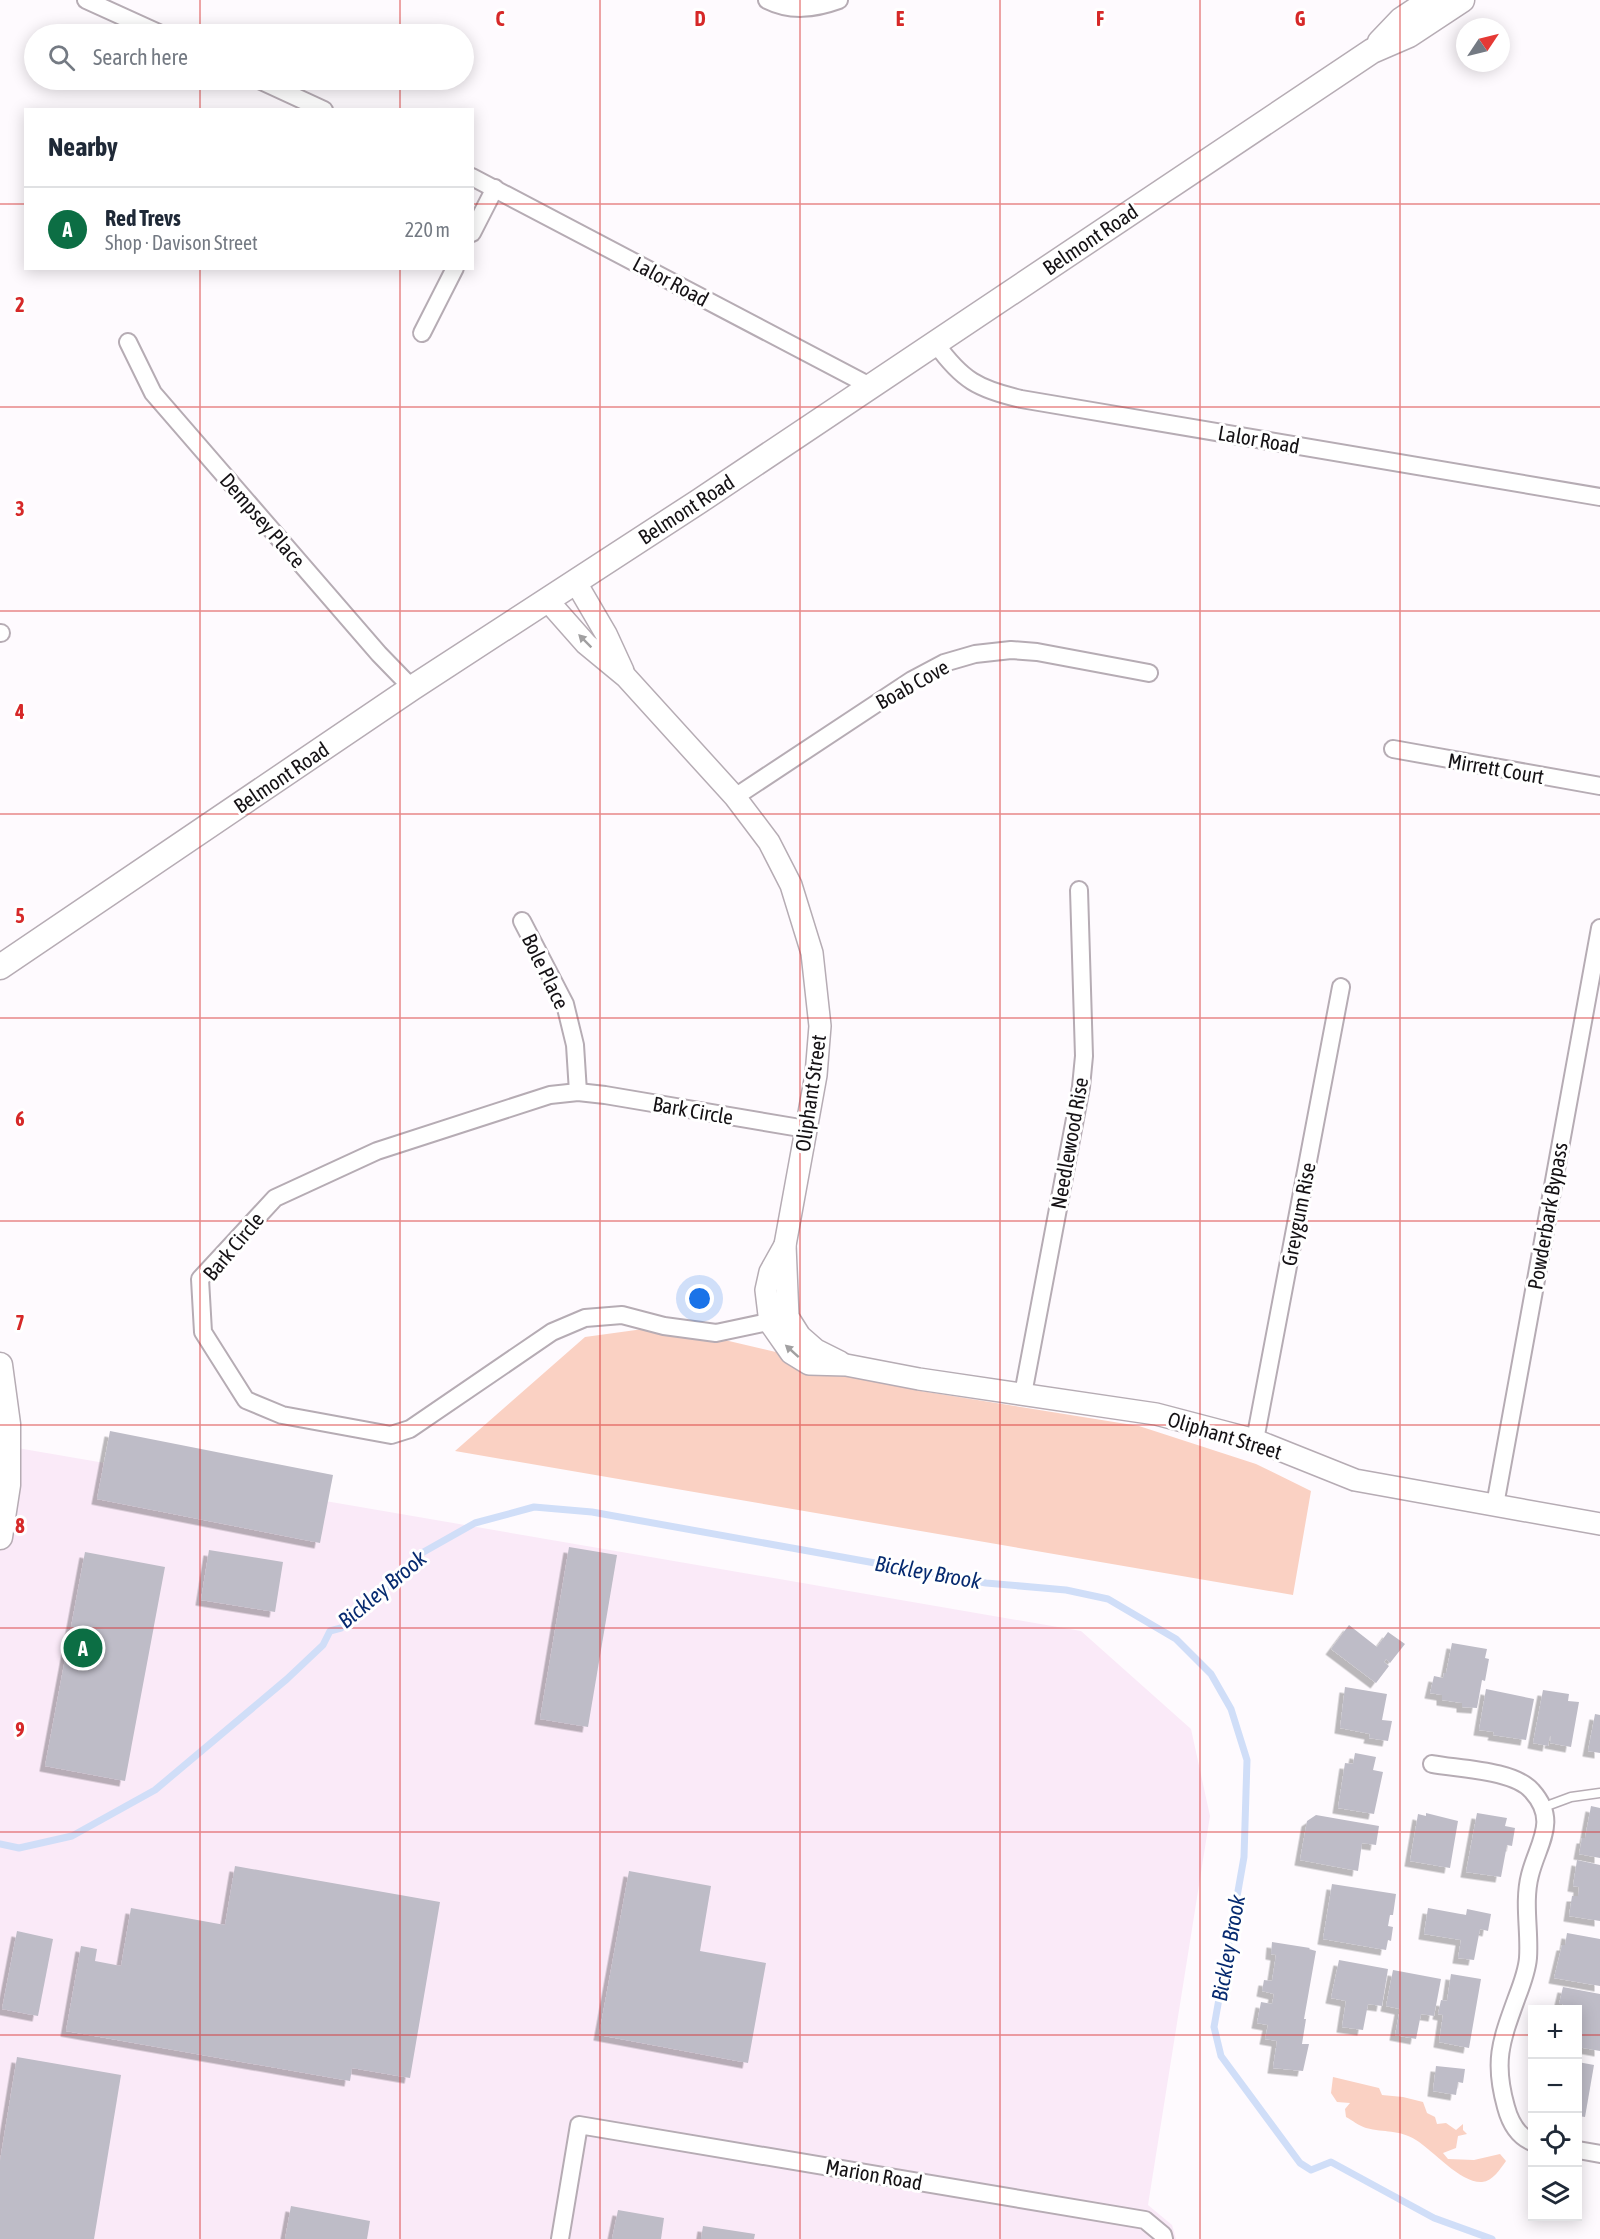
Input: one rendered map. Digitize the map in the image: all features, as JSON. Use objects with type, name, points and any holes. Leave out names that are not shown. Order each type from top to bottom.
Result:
[{"type":"main road","name":"Belmont Road","points":[[0,967],[412,688],[698,502],[1372,51],[1401,20],[1447,2]]},
{"type":"main road","points":[[0,1365],[8,1485],[0,1537]]},
{"type":"street","points":[[86,0],[139,24]]},
{"type":"street","points":[[767,0],[776,4],[809,9],[839,0]]},
{"type":"street","points":[[281,90],[320,108]]},
{"type":"street","name":"Lalor Road","points":[[474,178],[870,386]]},
{"type":"street","points":[[474,229],[495,188]]},
{"type":"street","points":[[422,333],[453,270]]},
{"type":"street","name":"Dempsey Place","points":[[128,342],[153,393],[379,654],[412,688]]},
{"type":"street","name":"Lalor Road","points":[[936,344],[950,363],[970,381],[992,392],[1021,399],[1600,497]]},
{"type":"street","name":"Oliphant Street","points":[[575,581],[606,634],[626,677]]},
{"type":"street","name":"Oliphant Street","points":[[548,601],[586,644],[626,677],[735,797],[769,842],[791,885],[812,953],[820,1026],[816,1075],[785,1245],[770,1272],[766,1290],[791,1353],[809,1364],[846,1365],[919,1379],[1156,1414],[1255,1440],[1355,1480],[1600,1524]]},
{"type":"street","name":"Boab Cove","points":[[735,797],[912,680],[944,663],[975,654],[1011,650],[1037,652],[1149,673]]},
{"type":"street","name":"Mirrett Court","points":[[1393,749],[1600,786]]},
{"type":"street","name":"Needlewood Rise","points":[[1023,1394],[1084,1056],[1079,890]]},
{"type":"street","name":"Bole Place","points":[[522,921],[565,1004],[575,1045],[578,1092]]},
{"type":"street","name":"Powderbark Bypass","points":[[1495,1505],[1600,928]]},
{"type":"street","name":"Greygum Rise","points":[[1255,1440],[1341,987]]},
{"type":"street","name":"Bark Circle","points":[[779,1320],[716,1333],[664,1326],[622,1316],[585,1318],[552,1332],[411,1429],[391,1435],[282,1415],[246,1400],[202,1332],[200,1279],[275,1198],[377,1151],[550,1095],[578,1092],[605,1095],[806,1130]]},
{"type":"street","points":[[1432,1764],[1509,1777],[1531,1789],[1544,1807],[1547,1824],[1529,1878],[1526,1974],[1494,2063],[1508,2116],[1518,2132],[1528,2139]]},
{"type":"street","name":"Marion Road","points":[[560,2239],[579,2125],[1145,2220],[1164,2237]]},
{"type":"street","points":[[1582,2151],[1600,2154]]},
{"type":"lane","points":[[1544,1807],[1571,1797],[1600,1793]]},
{"type":"shaded area","points":[[665,1326],[780,1353],[921,1391],[1139,1426],[1256,1464],[1311,1491],[1293,1595],[455,1451],[585,1337]]},
{"type":"shaded area","points":[[0,1445],[1081,1631],[1191,1729],[1210,1816],[1148,2205],[1172,2225],[1176,2239],[0,2239]]},
{"type":"shaded area","points":[[1333,2077],[1379,2088],[1382,2095],[1423,2102],[1427,2113],[1435,2117],[1437,2124],[1446,2123],[1456,2130],[1463,2124],[1463,2130],[1467,2134],[1458,2136],[1456,2148],[1443,2153],[1448,2159],[1474,2160],[1500,2154],[1506,2161],[1496,2174],[1486,2181],[1474,2181],[1465,2177],[1416,2140],[1397,2133],[1366,2128],[1346,2117],[1345,2109],[1350,2103],[1337,2102],[1331,2093]]},
{"type":"building","points":[[110,1431],[333,1475],[320,1543],[97,1499]]},
{"type":"building","points":[[569,1547],[617,1555],[588,1727],[540,1719]]},
{"type":"building","points":[[209,1550],[283,1562],[275,1612],[201,1600]]},
{"type":"building","points":[[85,1552],[165,1567],[125,1781],[45,1766]]},
{"type":"building","points":[[1349,1625],[1377,1647],[1388,1632],[1405,1644],[1390,1663],[1386,1659],[1384,1662],[1389,1666],[1376,1683],[1331,1649]]},
{"type":"building","points":[[1452,1643],[1487,1649],[1485,1658],[1489,1659],[1485,1681],[1482,1680],[1477,1708],[1462,1707],[1462,1703],[1442,1700],[1442,1695],[1430,1693],[1434,1676],[1443,1678],[1446,1673]]},
{"type":"building","points":[[1345,1687],[1387,1694],[1382,1720],[1392,1721],[1388,1741],[1369,1738],[1370,1734],[1340,1728]]},
{"type":"building","points":[[1486,1689],[1534,1699],[1526,1740],[1493,1735],[1494,1732],[1479,1730]]},
{"type":"building","points":[[1543,1690],[1569,1694],[1568,1701],[1579,1702],[1571,1747],[1550,1743],[1551,1736],[1548,1746],[1533,1743]]},
{"type":"building","points":[[1595,1714],[1600,1715],[1600,1753],[1588,1751]]},
{"type":"building","points":[[1355,1753],[1376,1757],[1373,1770],[1383,1772],[1374,1814],[1338,1808],[1345,1763],[1353,1764]]},
{"type":"building","points":[[1591,1806],[1600,1808],[1600,1858],[1579,1854],[1582,1838],[1585,1838]]},
{"type":"building","points":[[1426,1813],[1458,1821],[1450,1868],[1410,1861],[1418,1814],[1426,1816]]},
{"type":"building","points":[[1477,1813],[1507,1818],[1505,1826],[1515,1828],[1512,1846],[1507,1845],[1501,1877],[1466,1872]]},
{"type":"building","points":[[1316,1815],[1379,1826],[1376,1845],[1362,1843],[1358,1871],[1300,1860],[1307,1821]]},
{"type":"building","points":[[1577,1860],[1600,1865],[1600,1921],[1569,1916],[1572,1896],[1578,1896],[1579,1887],[1573,1886]]},
{"type":"building","points":[[235,1866],[440,1902],[410,2078],[352,2068],[350,2081],[66,2031],[81,1946],[97,1949],[95,1961],[121,1966],[131,1908],[225,1925]]},
{"type":"building","points":[[629,1871],[711,1886],[700,1951],[766,1963],[748,2063],[599,2035]]},
{"type":"building","points":[[1332,1884],[1396,1894],[1393,1915],[1390,1915],[1388,1926],[1393,1927],[1391,1941],[1388,1940],[1386,1950],[1323,1939]]},
{"type":"building","points":[[1428,1908],[1466,1915],[1467,1909],[1491,1914],[1488,1931],[1480,1929],[1474,1960],[1458,1958],[1461,1940],[1424,1934]]},
{"type":"building","points":[[17,1931],[53,1939],[38,2016],[2,2009]]},
{"type":"building","points":[[1567,1933],[1600,1939],[1600,1986],[1554,1978]]},
{"type":"building","points":[[1272,1942],[1316,1951],[1304,2019],[1306,2019],[1302,2044],[1309,2044],[1303,2071],[1273,2068],[1277,2041],[1265,2039],[1268,2025],[1257,2023],[1261,2002],[1272,2004],[1274,1994],[1262,1991],[1264,1980],[1272,1981],[1276,1955],[1271,1954]]},
{"type":"building","points":[[1339,1960],[1388,1969],[1382,2006],[1368,2004],[1363,2030],[1342,2027],[1346,2001],[1331,1998]]},
{"type":"building","points":[[1393,1970],[1441,1979],[1434,2016],[1421,2014],[1416,2039],[1395,2035],[1400,2009],[1386,2006]]},
{"type":"building","points":[[1451,1974],[1481,1979],[1469,2048],[1439,2042],[1443,2015],[1438,2014],[1441,2000],[1447,2001]]},
{"type":"building","points":[[1563,1987],[1600,1994],[1600,2051],[1582,2048],[1582,2005],[1559,2004]]},
{"type":"building","points":[[17,2057],[121,2075],[94,2239],[0,2239],[0,2161]]},
{"type":"building","points":[[1582,2063],[1594,2065],[1585,2117],[1582,2117]]},
{"type":"building","points":[[1436,2066],[1465,2069],[1463,2083],[1458,2082],[1456,2095],[1433,2091]]},
{"type":"building","points":[[291,2206],[370,2221],[367,2239],[285,2239]]},
{"type":"building","points":[[618,2210],[664,2218],[661,2239],[612,2239]]},
{"type":"building","points":[[703,2226],[755,2234],[754,2239],[701,2239]]},
{"type":"waterway","name":"Bickley Brook","points":[[0,1844],[19,1848],[72,1836],[155,1790],[287,1679],[323,1645],[330,1631],[341,1628],[359,1613],[372,1596],[395,1582],[420,1554],[475,1523],[534,1507],[592,1512],[986,1583],[1066,1590],[1108,1599],[1176,1639],[1211,1674],[1231,1709],[1247,1760],[1244,1857],[1214,2027],[1221,2056],[1300,2163],[1311,2170],[1331,2162],[1434,2218],[1492,2239]]},
{"type":"place","name":"Red Trevs","points":[[83,1648]]}]
